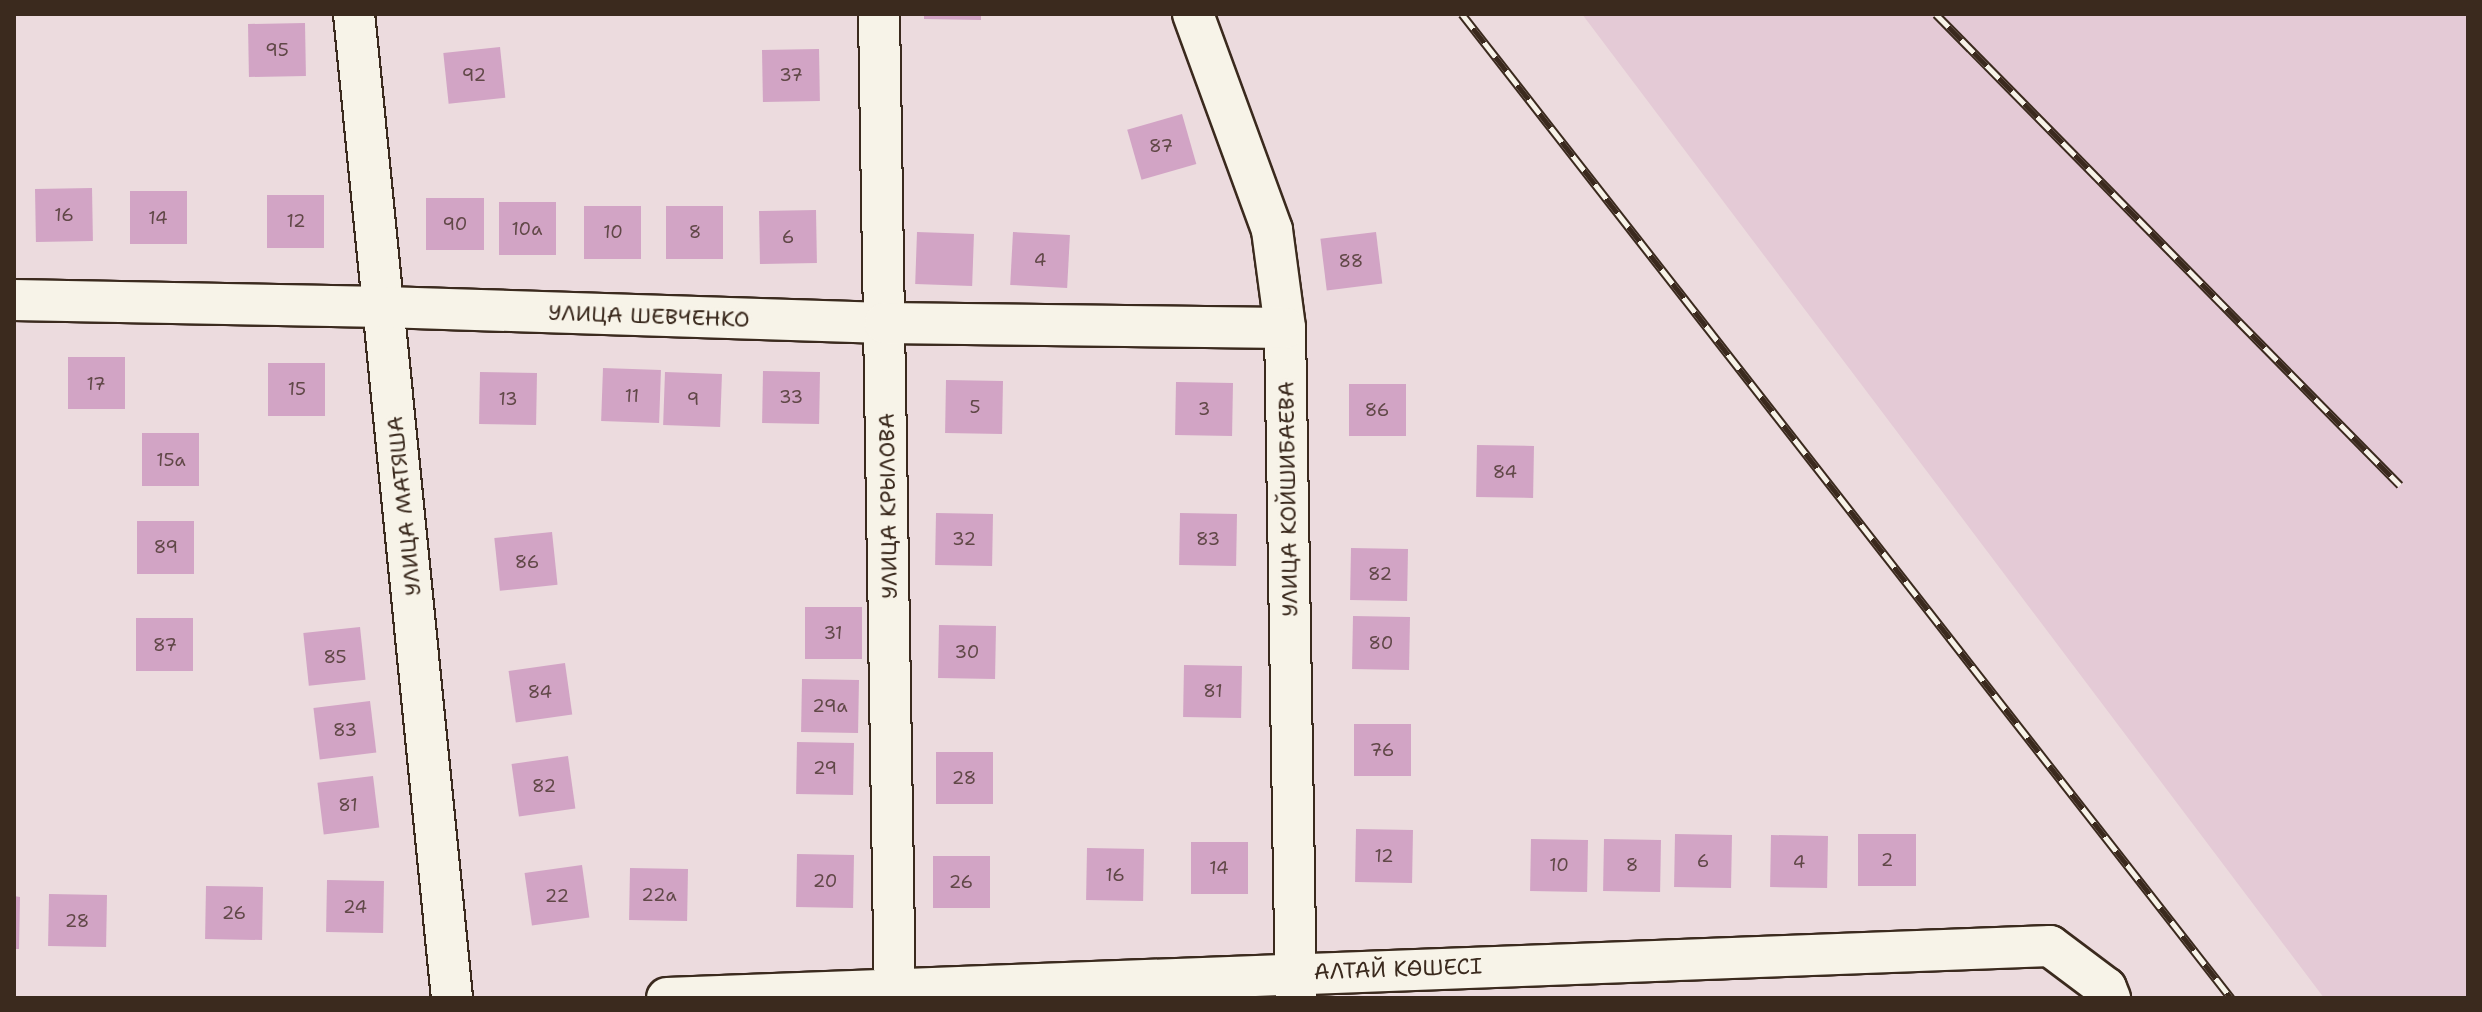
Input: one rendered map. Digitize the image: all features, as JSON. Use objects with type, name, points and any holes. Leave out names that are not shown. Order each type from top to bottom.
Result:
[{"type":"street","name":"УЛИЦА МАТЯША","points":[[354,14],[452,998]]},
{"type":"street","name":"УЛИЦА КРЫЛОВА","points":[[879,14],[894,994]]},
{"type":"street","name":"УЛИЦА КОЙШИБАЕВА","points":[[1193,14],[1272,230],[1285,328],[1296,985]]},
{"type":"street","name":"УЛИЦА ШЕВЧЕНКО","points":[[14,300],[384,307],[885,323],[1285,328]]},
{"type":"street","name":"АЛТАЙ КӨШЕСІ","points":[[667,998],[1296,985],[2050,946],[2106,988],[2110,998]]},
{"type":"shaded area","points":[[1582,14],[2468,14],[2468,998],[2324,998]]},
{"type":"building","points":[[924,14],[981,14],[981,20],[924,19]]},
{"type":"building","points":[[305,23],[306,76],[249,77],[248,24]]},
{"type":"building","points":[[500,47],[505,98],[449,104],[443,53]]},
{"type":"building","points":[[819,49],[820,101],[763,102],[762,50]]},
{"type":"building","points":[[1182,114],[1196,164],[1142,180],[1127,130]]},
{"type":"building","points":[[92,188],[93,241],[36,242],[35,189]]},
{"type":"building","points":[[130,191],[187,191],[187,244],[130,244]]},
{"type":"building","points":[[267,195],[324,195],[324,248],[267,248]]},
{"type":"building","points":[[426,198],[484,198],[484,250],[426,250]]},
{"type":"building","points":[[499,202],[556,202],[556,255],[499,255]]},
{"type":"building","points":[[584,206],[641,206],[641,259],[584,259]]},
{"type":"building","points":[[666,206],[723,206],[723,259],[666,259]]},
{"type":"building","points":[[816,210],[817,263],[760,264],[759,211]]},
{"type":"building","points":[[917,232],[974,234],[972,286],[915,284]]},
{"type":"building","points":[[1013,232],[1070,235],[1067,288],[1010,285]]},
{"type":"building","points":[[1376,232],[1382,284],[1327,290],[1320,239]]},
{"type":"building","points":[[68,357],[125,357],[125,409],[68,409]]},
{"type":"building","points":[[268,363],[325,363],[325,416],[268,416]]},
{"type":"building","points":[[603,368],[661,370],[659,423],[601,421]]},
{"type":"building","points":[[763,371],[820,372],[819,424],[762,423]]},
{"type":"building","points":[[480,372],[537,373],[536,425],[479,424]]},
{"type":"building","points":[[665,372],[722,374],[720,427],[663,425]]},
{"type":"building","points":[[946,380],[1003,381],[1002,434],[945,433]]},
{"type":"building","points":[[1176,382],[1233,383],[1232,436],[1175,435]]},
{"type":"building","points":[[1349,384],[1406,384],[1406,436],[1349,436]]},
{"type":"building","points":[[142,433],[199,433],[199,486],[142,486]]},
{"type":"building","points":[[1477,445],[1534,446],[1533,498],[1476,497]]},
{"type":"building","points":[[936,513],[993,514],[992,566],[935,565]]},
{"type":"building","points":[[1180,513],[1237,514],[1236,566],[1179,565]]},
{"type":"building","points":[[137,521],[194,521],[194,574],[137,574]]},
{"type":"building","points":[[552,532],[558,585],[500,591],[494,538]]},
{"type":"building","points":[[1351,548],[1408,549],[1407,601],[1350,600]]},
{"type":"building","points":[[805,607],[862,607],[862,659],[805,659]]},
{"type":"building","points":[[1353,616],[1410,617],[1409,670],[1352,669]]},
{"type":"building","points":[[136,618],[193,618],[193,671],[136,671]]},
{"type":"building","points":[[939,625],[996,626],[995,679],[938,678]]},
{"type":"building","points":[[360,627],[366,680],[309,686],[303,633]]},
{"type":"building","points":[[565,663],[572,714],[516,722],[509,671]]},
{"type":"building","points":[[1184,665],[1242,666],[1241,718],[1183,717]]},
{"type":"building","points":[[802,679],[859,680],[858,733],[801,732]]},
{"type":"building","points":[[370,701],[376,753],[320,760],[313,708]]},
{"type":"building","points":[[1354,724],[1411,724],[1411,776],[1354,776]]},
{"type":"building","points":[[797,742],[854,743],[853,795],[796,794]]},
{"type":"building","points":[[936,752],[993,752],[993,804],[936,804]]},
{"type":"building","points":[[568,756],[575,808],[519,816],[512,764]]},
{"type":"building","points":[[373,776],[379,828],[324,834],[317,783]]},
{"type":"building","points":[[1356,829],[1413,830],[1412,883],[1355,882]]},
{"type":"building","points":[[1675,834],[1732,835],[1731,888],[1674,887]]},
{"type":"building","points":[[1858,834],[1916,834],[1916,886],[1858,886]]},
{"type":"building","points":[[1771,835],[1828,836],[1827,888],[1770,887]]},
{"type":"building","points":[[1531,839],[1588,840],[1587,892],[1530,891]]},
{"type":"building","points":[[1604,839],[1661,840],[1660,892],[1603,891]]},
{"type":"building","points":[[1191,842],[1248,842],[1248,894],[1191,894]]},
{"type":"building","points":[[1087,848],[1144,849],[1143,901],[1086,900]]},
{"type":"building","points":[[797,854],[854,855],[853,908],[796,907]]},
{"type":"building","points":[[933,856],[990,856],[990,908],[933,908]]},
{"type":"building","points":[[582,865],[589,917],[532,926],[525,873]]},
{"type":"building","points":[[630,868],[688,869],[687,921],[629,920]]},
{"type":"building","points":[[327,880],[384,881],[383,933],[326,932]]},
{"type":"building","points":[[206,886],[263,887],[262,940],[205,939]]},
{"type":"building","points":[[49,894],[107,895],[106,947],[48,946]]},
{"type":"building","points":[[14,896],[20,897],[19,949],[14,949]]},
{"type":"railway","points":[[1462,14],[2231,998]]},
{"type":"railway","points":[[1936,14],[2400,485]]}]
